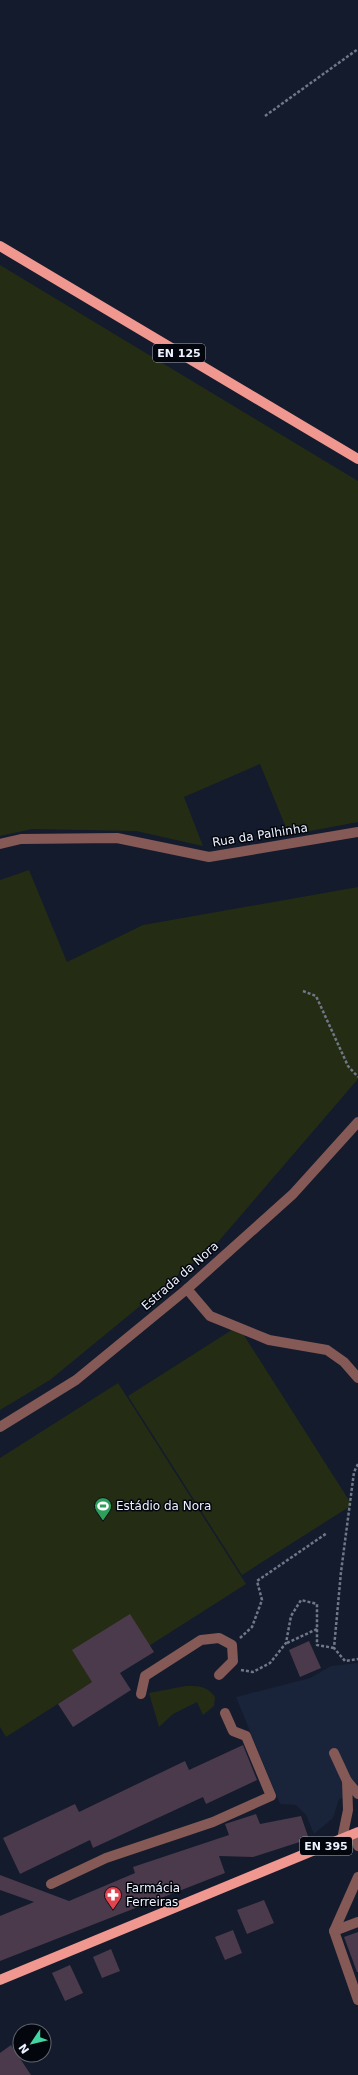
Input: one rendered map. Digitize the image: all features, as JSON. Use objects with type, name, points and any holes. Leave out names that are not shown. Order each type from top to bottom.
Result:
[{"type":"main road","name":"EN 125","points":[[0,246],[358,459]]},
{"type":"main road","name":"EN 395","points":[[0,1980],[356,1833]]},
{"type":"street","name":"Rua da Palhinha","points":[[0,844],[22,839],[117,838],[209,857],[358,832]]},
{"type":"street","name":"Estrada da Nora","points":[[0,1427],[76,1380],[187,1290],[293,1194],[358,1122]]},
{"type":"street","points":[[187,1290],[210,1316],[269,1340],[327,1350],[344,1362],[358,1378]]},
{"type":"street","points":[[141,1694],[145,1676],[201,1640],[220,1638],[232,1645],[233,1661],[220,1675]]},
{"type":"street","points":[[51,1884],[106,1858],[213,1822],[271,1796],[246,1736],[233,1731],[225,1713]]},
{"type":"street","points":[[334,1753],[347,1781],[358,1794]]},
{"type":"street","points":[[342,1839],[348,1810],[347,1781]]},
{"type":"street","points":[[356,1833],[358,1846]]},
{"type":"street","points":[[358,1877],[334,1931],[358,2000]]},
{"type":"street","points":[[334,1931],[358,1922]]},
{"type":"path","points":[[266,116],[358,49]]},
{"type":"path","points":[[303,991],[316,996],[348,1066],[358,1077]]},
{"type":"path","points":[[334,1648],[341,1572],[354,1472],[358,1464]]},
{"type":"path","points":[[232,1645],[252,1627],[262,1600],[257,1581],[327,1533]]},
{"type":"path","points":[[286,1643],[291,1616],[301,1600],[317,1604],[317,1645],[334,1648],[345,1661],[358,1659]]},
{"type":"path","points":[[220,1675],[238,1669],[253,1672],[270,1663],[286,1643],[317,1629]]},
{"type":"shaded area","points":[[358,1663],[358,1794],[339,1799],[333,1818],[314,1834],[306,1815],[296,1805],[280,1804],[236,1697],[310,1678],[331,1666]]},
{"type":"green space","points":[[0,265],[358,481],[358,822],[289,835],[260,764],[184,797],[203,846],[136,831],[32,829],[0,836]]},
{"type":"green space","points":[[29,870],[67,962],[143,925],[358,887],[358,1079],[218,1242],[50,1380],[0,1410],[0,880]]},
{"type":"green space","points":[[238,1326],[352,1505],[242,1575],[128,1396]]},
{"type":"green space","name":"Estádio da Nora","points":[[118,1383],[246,1584],[6,1737],[0,1727],[0,1458]]},
{"type":"green space","points":[[186,1686],[199,1687],[212,1693],[215,1697],[214,1706],[203,1715],[197,1702],[173,1714],[159,1727],[149,1693]]},
{"type":"building","points":[[130,1614],[154,1652],[120,1673],[131,1690],[73,1727],[58,1704],[92,1682],[72,1650]]},
{"type":"building","points":[[309,1641],[321,1668],[300,1677],[289,1650]]},
{"type":"building","points":[[243,1745],[257,1780],[206,1804],[203,1797],[93,1848],[90,1840],[20,1874],[3,1838],[75,1804],[79,1812],[185,1761],[189,1770]]},
{"type":"building","points":[[256,1814],[260,1824],[301,1816],[309,1839],[253,1857],[219,1856],[225,1873],[0,1961],[0,1916],[34,1902],[0,1890],[0,1875],[69,1901],[135,1873],[133,1867],[229,1835],[225,1824]]},
{"type":"building","points":[[264,1900],[274,1923],[247,1934],[237,1910]]},
{"type":"building","points":[[233,1930],[242,1953],[225,1960],[215,1937]]},
{"type":"building","points":[[358,1932],[358,1972],[357,1972],[344,1937]]},
{"type":"building","points":[[111,1949],[120,1971],[102,1978],[93,1957]]},
{"type":"building","points":[[70,1965],[83,1993],[65,2001],[52,1973]]},
{"type":"building","points":[[11,2045],[12,2063],[23,2063],[31,2075],[0,2075],[0,2053]]},
{"type":"place","name":"Estádio da Nora","points":[[103,1521]]},
{"type":"place","name":"Farmácia Ferreiras","points":[[113,1910]]}]
